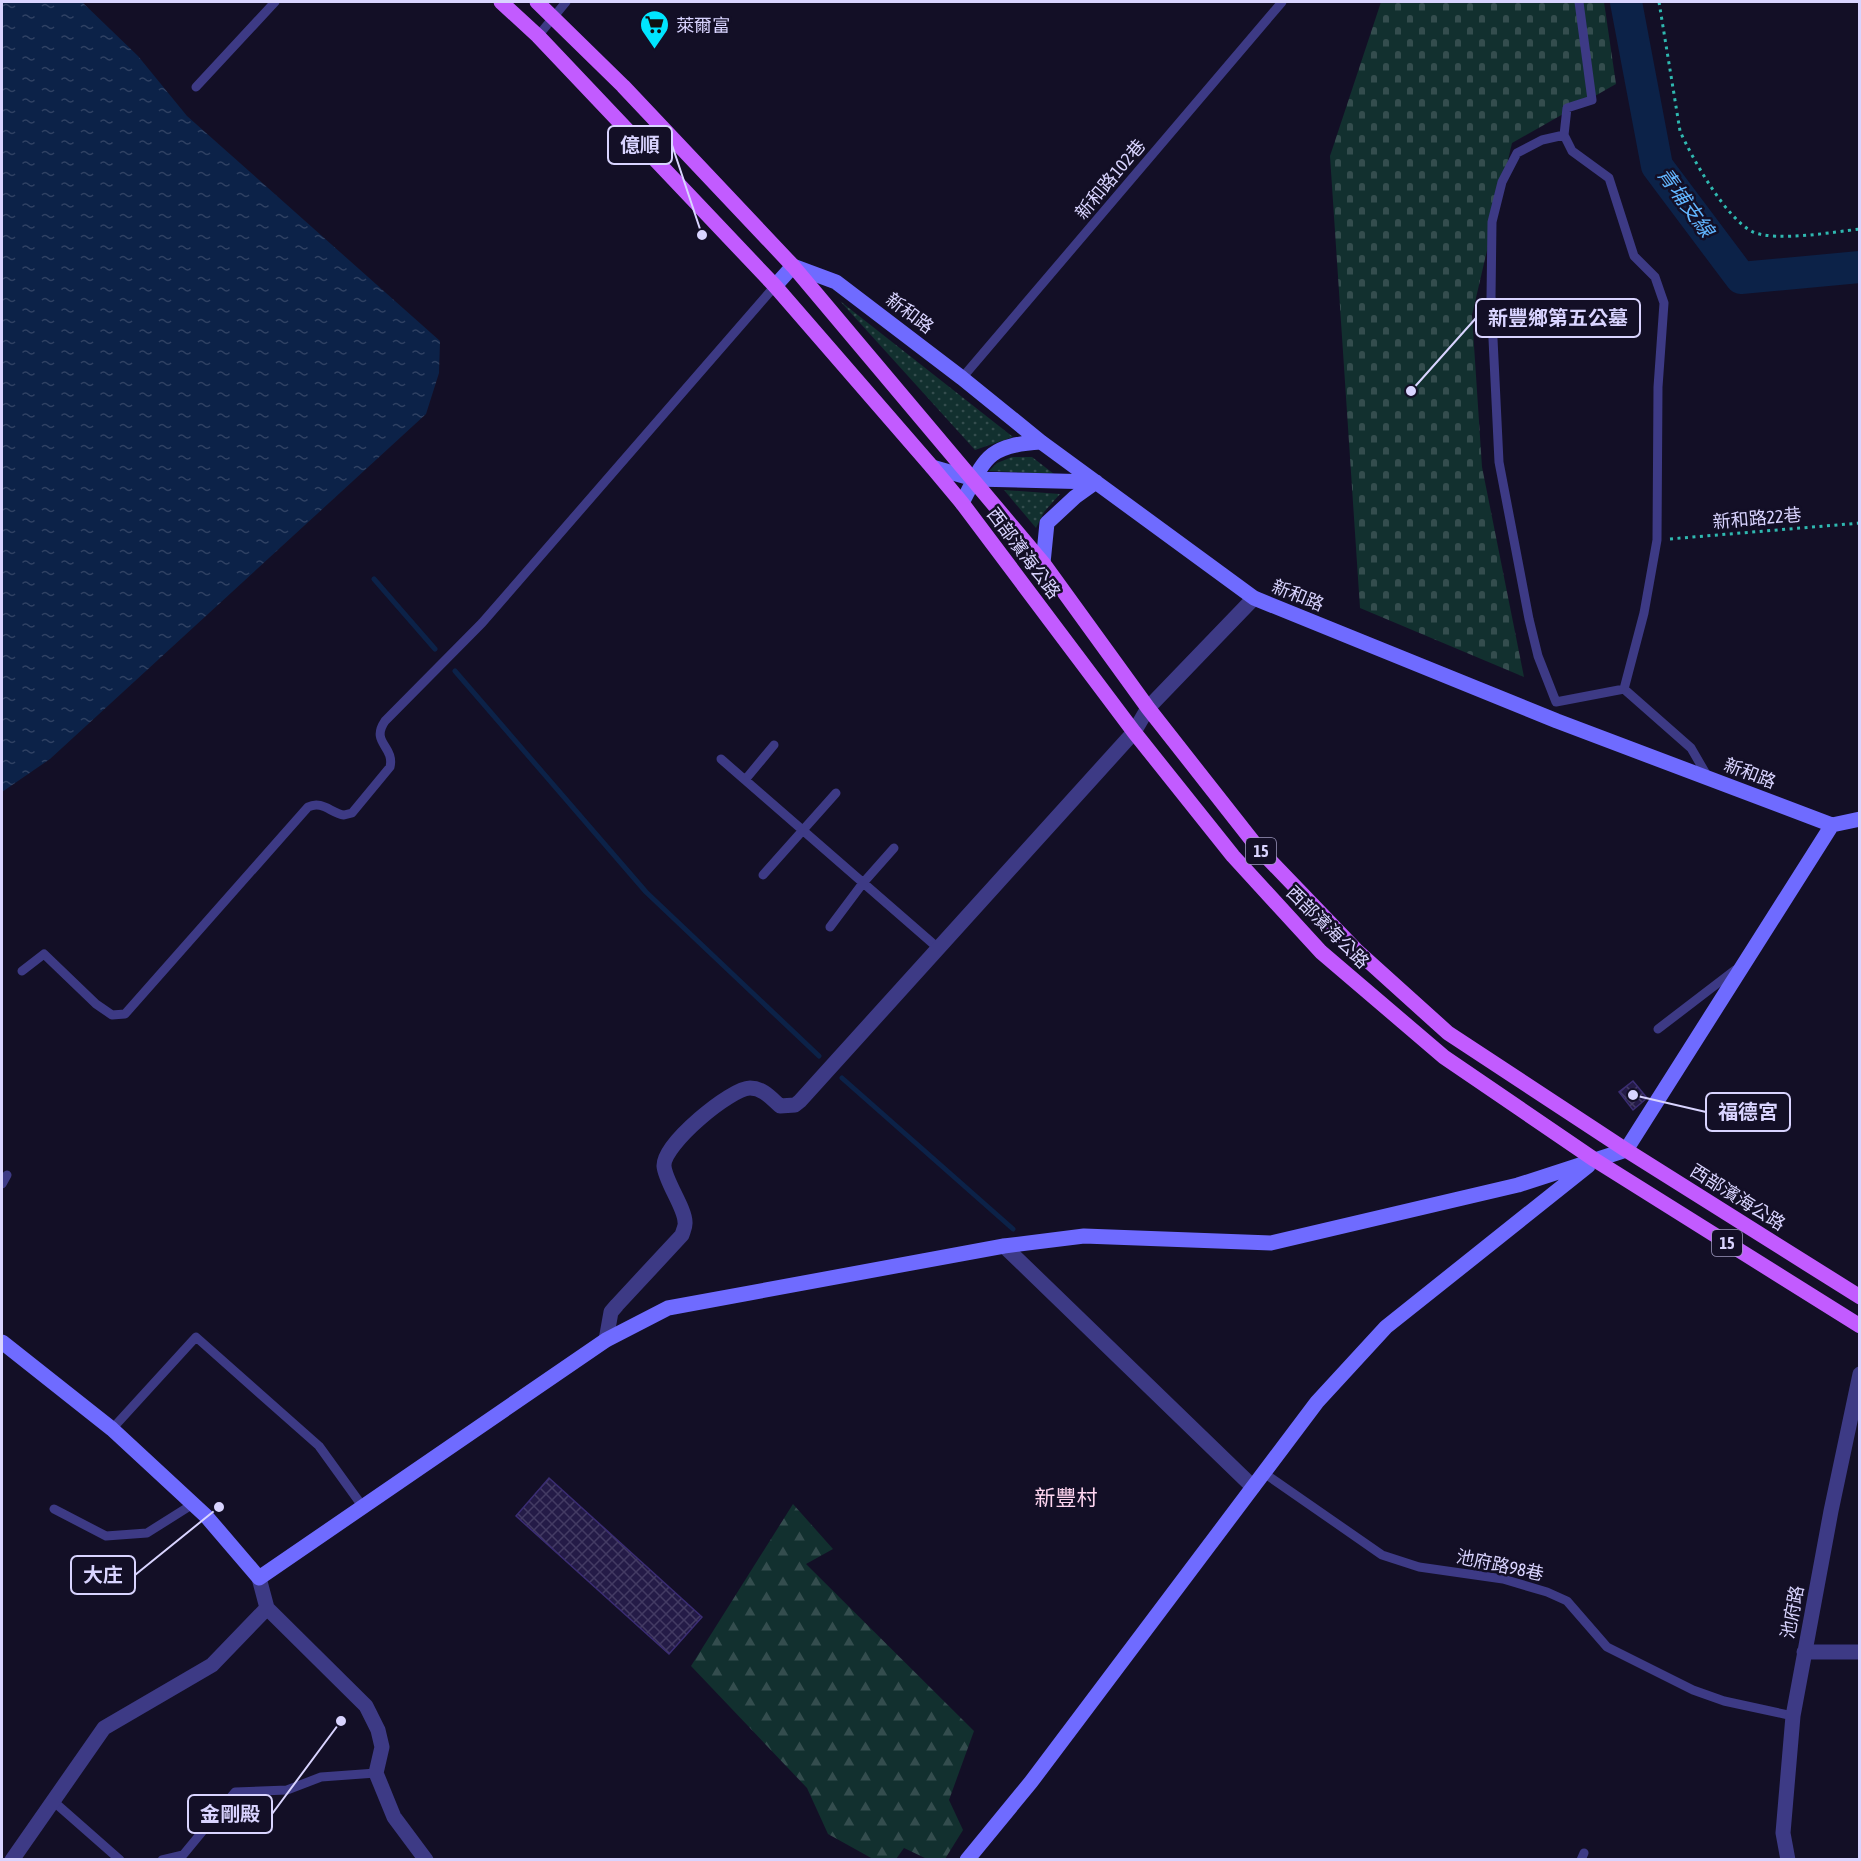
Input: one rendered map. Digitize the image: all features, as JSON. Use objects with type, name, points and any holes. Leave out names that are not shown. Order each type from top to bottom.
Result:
[{"type":"main road","name":"15","points":[[501,2],[538,36],[775,286]]},
{"type":"main road","name":"新和路","points":[[537,2],[623,86],[793,266]]},
{"type":"main road","name":"西部濱海公路","points":[[793,266],[1043,563],[1148,708],[1258,848],[1356,950],[1448,1033],[1626,1150],[1860,1297]]},
{"type":"main road","name":"西部濱海公路","points":[[775,286],[932,466],[1134,732],[1233,856],[1321,952],[1444,1057],[1595,1160],[1860,1326]]},
{"type":"street","name":"新和路","points":[[793,266],[836,282],[962,378],[1041,442],[1254,598],[1557,721],[1832,825]]},
{"type":"street","points":[[775,286],[793,266]]},
{"type":"street","points":[[962,503],[983,462],[999,449],[1021,443],[1041,442]]},
{"type":"street","points":[[932,466],[974,479],[1096,482]]},
{"type":"street","points":[[1043,563],[1047,523],[1075,497],[1096,482]]},
{"type":"street","points":[[606,1340],[611,1312],[681,1235],[686,1222],[664,1166],[668,1152],[676,1140],[691,1125],[739,1091],[750,1088],[764,1092],[780,1106],[795,1105],[1134,732],[1148,708],[1254,598]]},
{"type":"street","points":[[259,1578],[606,1340],[668,1308],[1004,1246],[1084,1236],[1271,1243],[1518,1185],[1626,1150],[1832,825],[1860,819]]},
{"type":"street","points":[[967,1860],[1031,1782],[1317,1402],[1386,1327],[1595,1160]]},
{"type":"street","points":[[1004,1246],[1253,1487]]},
{"type":"street","points":[[2,1342],[112,1429],[206,1516],[259,1578],[267,1608],[366,1706],[378,1730],[382,1747],[376,1773],[394,1817],[426,1860]]},
{"type":"street","name":"池府路","points":[[1788,1860],[1783,1833],[1793,1716],[1860,1374]]},
{"type":"street","points":[[12,1860],[104,1728],[212,1665],[267,1608]]},
{"type":"street","points":[[1804,1652],[1860,1652]]},
{"type":"lane","points":[[196,87],[275,2]]},
{"type":"lane","points":[[538,36],[566,2]]},
{"type":"lane","name":"新和路102巷","points":[[962,378],[1282,2]]},
{"type":"lane","points":[[1579,2],[1592,100],[1567,108],[1564,135],[1572,151],[1609,178],[1634,256],[1656,277],[1664,303],[1658,387],[1657,540],[1644,613],[1624,689]]},
{"type":"lane","points":[[1557,721],[1556,702],[1533,637],[1499,462],[1491,266],[1494,212],[1502,182],[1517,153],[1542,140],[1564,135]]},
{"type":"lane","points":[[22,971],[44,954],[96,1004],[112,1015],[125,1014],[308,807],[313,804],[322,805],[344,815],[352,813],[390,767],[390,755],[380,740],[379,732],[385,721],[482,623],[775,286]]},
{"type":"lane","points":[[1556,702],[1624,689]]},
{"type":"lane","points":[[1624,689],[1691,748],[1709,779]]},
{"type":"lane","points":[[745,780],[774,745]]},
{"type":"lane","points":[[721,759],[938,948]]},
{"type":"lane","points":[[763,875],[836,793]]},
{"type":"lane","points":[[830,927],[863,883],[894,848]]},
{"type":"lane","points":[[1658,1029],[1744,963]]},
{"type":"lane","points":[[112,1429],[196,1337],[320,1446],[363,1507]]},
{"type":"lane","name":"池府路98巷","points":[[1264,1473],[1382,1555],[1419,1567],[1503,1579],[1547,1592],[1567,1601],[1607,1647],[1660,1674],[1692,1690],[1724,1701],[1793,1716]]},
{"type":"lane","points":[[54,1509],[106,1536],[147,1533],[193,1504]]},
{"type":"lane","points":[[162,1860],[183,1855],[235,1792],[287,1790],[321,1778],[376,1773]]},
{"type":"lane","points":[[53,1800],[120,1860]]},
{"type":"path","points":[[1659,2],[1680,131],[1688,148],[1726,208],[1754,232],[1772,235],[1802,235],[1860,229]]},
{"type":"path","name":"新和路22巷","points":[[1657,540],[1860,523]]},
{"type":"green space","points":[[1381,2],[1604,2],[1616,84],[1512,143],[1472,315],[1482,467],[1524,677],[1360,608],[1330,156]]},
{"type":"green space","points":[[840,301],[1013,437],[975,450]]},
{"type":"green space","points":[[1012,457],[1032,457],[1054,474],[989,471],[997,463]]},
{"type":"green space","points":[[1004,490],[1060,494],[1044,512],[1036,528]]},
{"type":"green space","points":[[793,1504],[833,1549],[806,1564],[974,1731],[949,1800],[963,1830],[945,1859],[927,1859],[904,1848],[896,1859],[873,1859],[828,1834],[807,1788],[691,1666]]},
{"type":"water","points":[[2,2],[82,2],[138,56],[187,116],[440,341],[439,373],[426,414],[50,759],[2,792]]},
{"type":"building","points":[[1633,1081],[1647,1098],[1633,1110],[1619,1092]]},
{"type":"building","points":[[549,1478],[702,1617],[669,1654],[516,1516]]},
{"type":"waterway","name":"青埔支線","points":[[1626,2],[1657,166],[1741,278],[1860,267]]},
{"type":"waterway","points":[[374,579],[435,649]]},
{"type":"waterway","points":[[455,671],[646,892],[819,1056]]},
{"type":"waterway","points":[[842,1078],[1013,1229]]},
{"type":"place","name":"萊爾富","points":[[655,50]]},
{"type":"place","name":"億順","points":[[702,235]]},
{"type":"place","name":"新豐鄉第五公墓","points":[[1411,391]]},
{"type":"place","name":"福德宮","points":[[1633,1095]]},
{"type":"place","name":"大庄","points":[[219,1507]]},
{"type":"place","name":"金剛殿","points":[[341,1721]]},
{"type":"district","name":"新豐村","points":[[1066,1497]]}]
